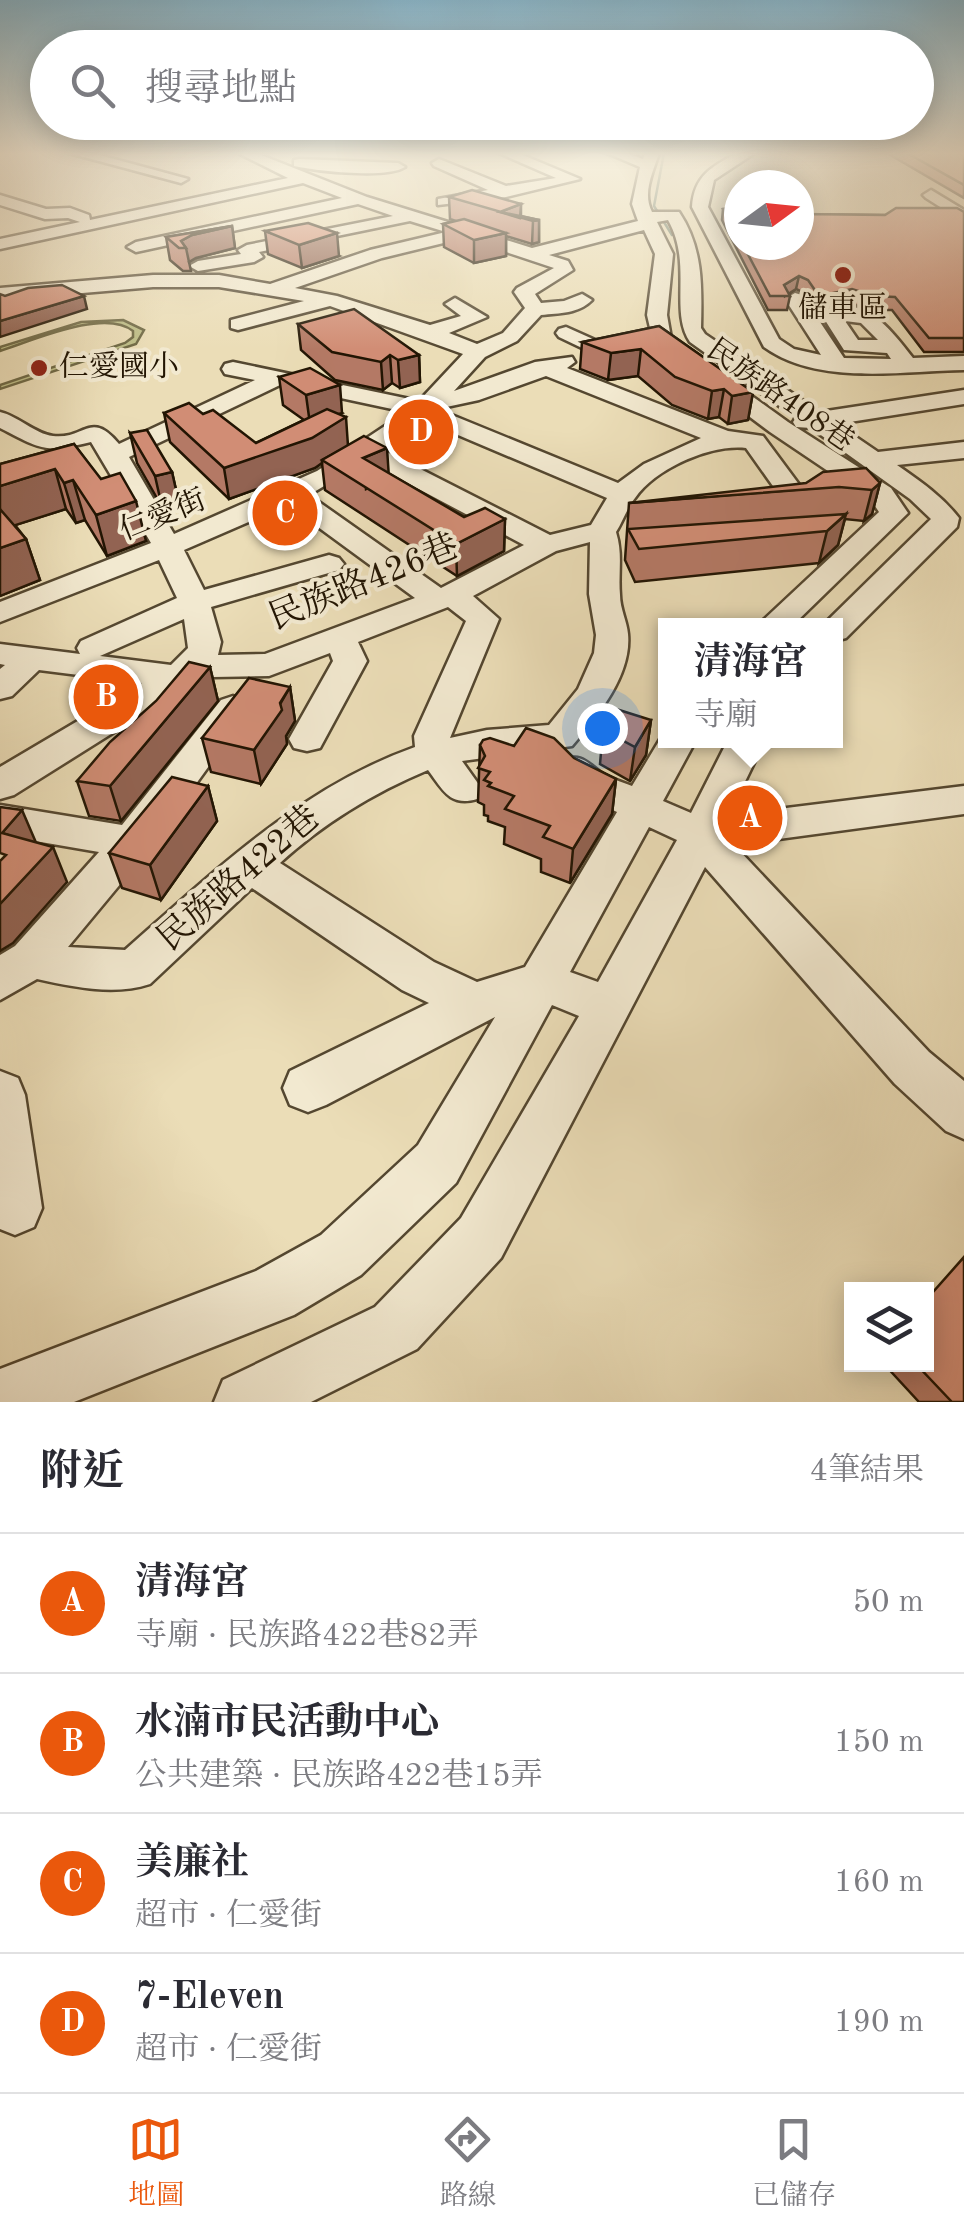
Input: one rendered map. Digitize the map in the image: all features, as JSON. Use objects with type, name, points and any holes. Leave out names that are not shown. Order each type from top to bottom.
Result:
[{"type":"street","points":[[0,244],[85,218]]},
{"type":"street","points":[[136,247],[269,218]]},
{"type":"street","points":[[0,294],[254,257],[247,250],[343,229],[379,226],[397,218]]},
{"type":"street","name":"仁愛街","points":[[0,613],[291,494],[366,452],[477,352],[510,338],[511,310],[524,292],[564,268],[423,218]]},
{"type":"street","name":"民族路408巷","points":[[658,218],[646,221],[655,231],[664,254],[657,315],[633,347],[716,382],[881,494],[894,512]]},
{"type":"street","name":"民族路408巷","points":[[675,218],[692,252],[691,328],[697,338],[920,493],[959,525]]},
{"type":"street","points":[[716,218],[771,343],[780,354],[837,362],[899,355],[964,362]]},
{"type":"street","points":[[531,254],[646,221]]},
{"type":"street","points":[[277,288],[376,254],[469,232]]},
{"type":"street","points":[[166,270],[330,300],[388,345]]},
{"type":"street","points":[[159,301],[166,270]]},
{"type":"street","points":[[795,298],[837,362]]},
{"type":"street","points":[[238,324],[330,300]]},
{"type":"street","points":[[455,304],[511,310],[568,307],[582,300]]},
{"type":"street","points":[[430,332],[511,310]]},
{"type":"street","points":[[352,320],[430,332],[477,352]]},
{"type":"street","points":[[566,333],[633,347]]},
{"type":"street","points":[[233,369],[273,380],[431,397],[471,395],[543,367],[633,347]]},
{"type":"street","points":[[543,367],[724,438],[754,441],[798,502],[742,509]]},
{"type":"street","points":[[716,382],[747,376]]},
{"type":"street","points":[[0,420],[50,444],[102,437],[126,450],[273,380]]},
{"type":"street","points":[[431,397],[609,525],[644,533]]},
{"type":"street","points":[[779,427],[964,397]]},
{"type":"street","points":[[38,471],[102,437]]},
{"type":"street","points":[[0,688],[16,656],[176,677],[198,662],[205,643],[195,602],[102,437]]},
{"type":"street","points":[[724,438],[660,466],[609,525],[604,600],[612,640],[608,662],[574,722],[559,737],[566,758],[587,782],[700,834],[912,1068],[964,1114]]},
{"type":"street","points":[[873,460],[964,450]]},
{"type":"street","points":[[366,452],[546,545]]},
{"type":"street","points":[[291,494],[483,619],[432,736],[434,752],[463,789]]},
{"type":"street","points":[[783,618],[894,512],[959,525]]},
{"type":"street","name":"民族路426巷","points":[[0,785],[176,677],[210,666],[269,665],[444,597],[546,545],[609,525]]},
{"type":"street","points":[[843,623],[943,527],[959,525]]},
{"type":"street","points":[[831,530],[874,534]]},
{"type":"street","points":[[93,648],[195,602],[329,564]]},
{"type":"street","points":[[307,739],[350,661],[338,636]]},
{"type":"street","points":[[15,970],[132,842],[269,665]]},
{"type":"street","name":"民族路422巷","points":[[15,970],[134,970],[276,840],[322,805],[364,780],[434,752],[508,738],[559,737]]},
{"type":"street","points":[[0,1400],[273,1294],[341,1254],[437,1164],[673,748]]},
{"type":"street","points":[[245,1402],[396,1328],[481,1238],[609,1008],[743,748]]},
{"type":"street","points":[[700,834],[964,800]]},
{"type":"street","points":[[0,820],[132,842]]},
{"type":"street","points":[[252,866],[418,976],[474,1004]]},
{"type":"street","points":[[308,1088],[474,1004],[542,981],[609,1008]]},
{"type":"street","points":[[0,1095],[15,1208]]},
{"type":"green space","points":[[123,320],[144,330],[136,344],[0,389],[0,385],[125,343],[133,337],[133,331],[120,325],[87,325],[0,351],[0,347],[81,322]]},
{"type":"building","name":"儲車區","points":[[814,218],[964,218],[964,338],[929,338],[895,297],[852,289],[819,296],[808,280],[799,276],[784,285],[790,296],[770,296],[751,260],[814,260]]},
{"type":"building","points":[[464,219],[506,233],[474,240],[443,224]]},
{"type":"building","points":[[308,223],[337,233],[299,245],[265,231]]},
{"type":"building","points":[[232,226],[192,235],[181,241],[186,248],[179,248],[166,237]]},
{"type":"building","points":[[62,285],[84,296],[0,321],[0,294]]},
{"type":"building","points":[[354,309],[419,355],[398,360],[390,355],[381,362],[332,352],[298,324]]},
{"type":"building","points":[[659,326],[753,392],[732,396],[724,389],[712,391],[675,377],[641,349],[611,353],[582,342]]},
{"type":"building","points":[[310,368],[340,385],[306,395],[279,377]]},
{"type":"building","points":[[189,403],[203,414],[213,410],[256,443],[327,409],[346,417],[312,438],[224,468],[164,413]]},
{"type":"building","points":[[147,430],[172,472],[155,476],[130,433]]},
{"type":"building","points":[[364,436],[387,448],[363,458],[464,517],[485,508],[505,519],[456,544],[322,460]]},
{"type":"building","points":[[74,444],[101,479],[120,473],[136,501],[96,515],[73,480],[64,483],[55,469],[0,486],[0,464]]},
{"type":"building","points":[[866,468],[880,483],[872,490],[839,487],[629,503],[806,483],[823,472]]},
{"type":"building","points":[[0,509],[26,539],[0,548]]},
{"type":"building","points":[[846,514],[827,531],[639,549],[628,529]]},
{"type":"building","points":[[189,662],[210,667],[110,786],[77,781],[110,742],[156,701]]},
{"type":"building","points":[[249,678],[290,687],[280,703],[282,710],[254,750],[202,738]]},
{"type":"building","points":[[616,709],[651,720],[635,747],[603,730]]},
{"type":"building","points":[[526,728],[554,738],[574,758],[616,779],[573,849],[543,837],[550,826],[505,809],[514,796],[488,786],[491,783],[484,780],[490,772],[478,768],[485,756],[480,745],[483,740],[490,738],[514,746]]},
{"type":"building","points":[[172,777],[208,786],[150,865],[109,853]]},
{"type":"building","points":[[0,807],[22,810],[2,833],[53,847],[0,904],[0,861],[6,855],[0,853]]},
{"type":"building","points":[[964,1257],[964,1402],[952,1402],[924,1372],[934,1372],[934,1291]]},
{"type":"waterway","points":[[662,218],[672,235]]},
{"type":"place","name":"儲車區","points":[[843,275]]},
{"type":"place","name":"仁愛國小","points":[[39,368]]},
{"type":"place","name":"7-Eleven","points":[[421,432]]},
{"type":"place","name":"美廉社","points":[[285,513]]},
{"type":"place","name":"水湳市民活動中心","points":[[106,697]]},
{"type":"place","name":"清海宮","points":[[750,818]]}]
